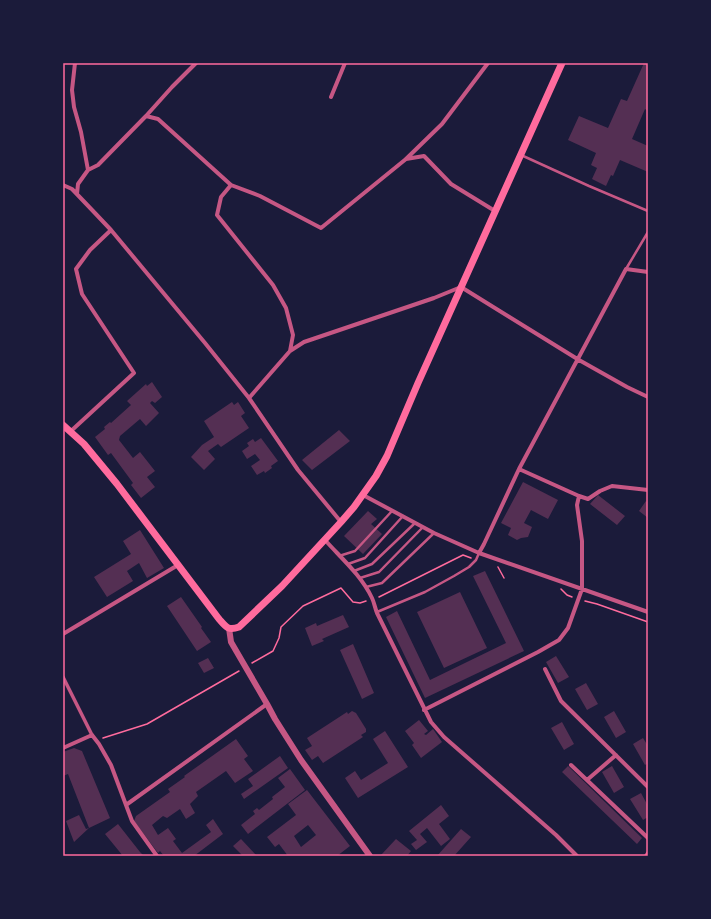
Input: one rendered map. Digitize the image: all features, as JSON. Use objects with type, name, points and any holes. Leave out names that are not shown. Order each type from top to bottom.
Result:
[{"type":"main road","points":[[63,425],[84,444],[117,484],[219,619],[229,628],[233,629],[239,627],[282,586],[341,522],[376,476],[387,456],[520,154],[562,63]]},
{"type":"street","points":[[75,63],[72,90],[88,170]]},
{"type":"street","points":[[77,194],[78,184],[88,170],[98,165],[196,63]]},
{"type":"street","points":[[332,97],[345,63]]},
{"type":"street","points":[[146,116],[158,119],[231,185],[260,196],[321,228],[406,159],[442,124],[488,63]]},
{"type":"street","points":[[406,159],[424,156],[451,184],[495,212]]},
{"type":"street","points":[[63,185],[72,189],[111,230],[200,337],[249,398],[298,470],[341,522]]},
{"type":"street","points":[[231,185],[221,198],[217,214],[273,285],[286,308],[293,335],[290,351]]},
{"type":"street","points":[[71,431],[134,373],[82,294],[76,269],[90,250],[111,230]]},
{"type":"street","points":[[479,553],[519,469],[626,269],[648,272]]},
{"type":"street","points":[[249,398],[290,351],[304,342],[434,298],[461,287],[578,360],[626,387],[648,397]]},
{"type":"street","points":[[519,469],[588,499],[600,491],[612,486],[648,490]]},
{"type":"street","points":[[363,495],[434,533],[479,553],[648,612]]},
{"type":"street","points":[[424,710],[538,652],[559,640],[568,628],[582,589],[582,541],[577,504],[579,496]]},
{"type":"street","points":[[324,540],[348,564],[366,587],[373,599],[377,613],[431,722],[444,737],[577,856]]},
{"type":"street","points":[[63,634],[178,564]]},
{"type":"street","points":[[229,628],[231,642],[275,719],[301,760],[370,856]]},
{"type":"street","points":[[545,670],[561,701],[648,787]]},
{"type":"street","points":[[63,677],[92,736],[99,744],[111,765],[132,821],[157,856]]},
{"type":"street","points":[[126,805],[267,704]]},
{"type":"street","points":[[63,748],[92,736]]},
{"type":"street","points":[[588,780],[616,755]]},
{"type":"street","points":[[571,765],[648,838]]},
{"type":"lane","points":[[520,154],[648,211]]},
{"type":"lane","points":[[626,269],[648,232]]},
{"type":"lane","points":[[340,556],[355,551],[392,510]]},
{"type":"lane","points":[[348,564],[365,558],[403,516]]},
{"type":"lane","points":[[354,571],[372,564],[415,522]]},
{"type":"lane","points":[[360,578],[379,572],[423,527]]},
{"type":"lane","points":[[366,587],[382,583],[434,533]]},
{"type":"lane","points":[[377,613],[425,592],[469,567],[476,560],[479,553]]},
{"type":"path","points":[[102,738],[147,724],[273,651],[281,627],[303,606],[341,588],[353,602],[360,603],[373,599],[463,555],[476,560]]},
{"type":"path","points":[[504,578],[498,566],[505,569]]},
{"type":"path","points":[[559,587],[567,595],[578,600],[597,604],[648,622]]},
{"type":"building","points":[[644,63],[648,65],[648,111],[645,109],[632,139],[648,146],[648,172],[620,160],[613,176],[611,175],[606,186],[592,179],[597,168],[591,165],[596,153],[568,140],[579,116],[608,128],[621,99],[627,101]]},
{"type":"building","points":[[152,382],[162,397],[155,403],[152,401],[150,403],[159,413],[146,426],[140,419],[120,436],[119,440],[133,458],[140,452],[155,471],[147,477],[155,487],[141,498],[131,485],[133,483],[111,453],[108,455],[95,437],[105,429],[104,427],[110,422],[111,423],[131,405],[127,401],[146,384],[147,386]]},
{"type":"building","points":[[232,402],[234,405],[238,402],[245,413],[241,416],[249,428],[221,447],[218,444],[208,451],[215,459],[204,470],[191,457],[202,445],[214,437],[204,421]]},
{"type":"building","points":[[339,430],[350,441],[312,470],[302,460]]},
{"type":"building","points":[[261,438],[278,461],[265,473],[264,471],[257,475],[251,466],[260,460],[255,454],[247,459],[242,451],[249,446],[247,443],[253,439],[255,442]]},
{"type":"building","points":[[523,482],[558,500],[548,519],[531,510],[524,523],[532,527],[528,537],[517,540],[508,535],[511,528],[501,523]]},
{"type":"building","points":[[598,495],[625,516],[617,525],[590,504]]},
{"type":"building","points":[[646,501],[648,503],[648,518],[639,511]]},
{"type":"building","points":[[368,511],[377,519],[371,524],[382,534],[363,554],[344,536]]},
{"type":"building","points":[[140,530],[164,568],[147,578],[139,563],[127,571],[133,581],[107,597],[94,577],[131,554],[123,541]]},
{"type":"building","points":[[485,571],[524,651],[425,698],[386,617],[397,611],[430,680],[506,643],[473,576]]},
{"type":"building","points":[[460,592],[487,648],[444,668],[417,612]]},
{"type":"building","points":[[181,597],[211,642],[197,651],[167,606]]},
{"type":"building","points":[[343,615],[349,627],[322,639],[324,641],[312,646],[305,628],[316,623],[317,626]]},
{"type":"building","points":[[353,644],[374,693],[362,699],[340,650]]},
{"type":"building","points":[[556,656],[569,677],[558,683],[546,662]]},
{"type":"building","points":[[208,658],[214,668],[204,673],[198,663]]},
{"type":"building","points":[[586,683],[598,704],[587,710],[575,689]]},
{"type":"building","points":[[352,711],[356,713],[366,729],[366,732],[361,735],[363,737],[323,763],[318,756],[312,760],[305,750],[312,746],[307,738],[347,712],[348,714]]},
{"type":"building","points":[[614,711],[626,732],[616,738],[604,717]]},
{"type":"building","points":[[419,720],[428,731],[424,734],[426,735],[433,729],[442,742],[421,758],[412,745],[414,743],[405,731]]},
{"type":"building","points":[[562,722],[574,744],[564,750],[551,728]]},
{"type":"building","points":[[385,731],[408,767],[358,798],[345,778],[355,771],[361,780],[388,763],[373,739]]},
{"type":"building","points":[[643,738],[648,746],[648,763],[645,765],[633,744]]},
{"type":"building","points":[[236,739],[248,756],[244,759],[253,771],[235,783],[226,771],[196,792],[198,796],[190,804],[195,813],[186,819],[180,809],[167,818],[163,816],[152,825],[158,835],[168,828],[176,839],[173,841],[182,853],[211,832],[206,825],[213,819],[223,834],[194,856],[164,856],[160,851],[158,853],[134,821],[136,816],[170,792],[168,789],[185,777],[184,776]]},
{"type":"building","points":[[74,748],[82,751],[110,818],[89,828],[68,774],[63,776],[63,752]]},
{"type":"building","points":[[280,756],[288,768],[244,799],[241,794],[253,786],[248,779]]},
{"type":"building","points":[[568,766],[642,838],[637,844],[562,772]]},
{"type":"building","points":[[612,766],[624,787],[614,793],[602,772]]},
{"type":"building","points":[[290,769],[305,790],[248,834],[241,825],[255,814],[253,811],[257,808],[259,810],[285,787],[278,778]]},
{"type":"building","points":[[307,790],[350,846],[337,856],[288,856],[279,844],[275,847],[267,837],[296,815],[288,804]],"holes":[[[308,825],[316,835],[301,847],[294,836]]]},
{"type":"building","points":[[641,793],[648,806],[648,817],[643,820],[630,799]]},
{"type":"building","points":[[441,805],[449,816],[439,824],[450,839],[441,846],[427,828],[420,834],[427,842],[416,850],[411,844],[417,840],[409,831]]},
{"type":"building","points":[[79,815],[86,829],[89,828],[74,842],[66,821]]},
{"type":"building","points":[[118,824],[144,856],[123,856],[105,834]]},
{"type":"building","points":[[461,829],[471,837],[454,856],[437,856]]},
{"type":"building","points":[[241,839],[257,856],[243,856],[233,846]]},
{"type":"building","points":[[396,839],[411,851],[407,856],[382,856],[381,855]]}]
